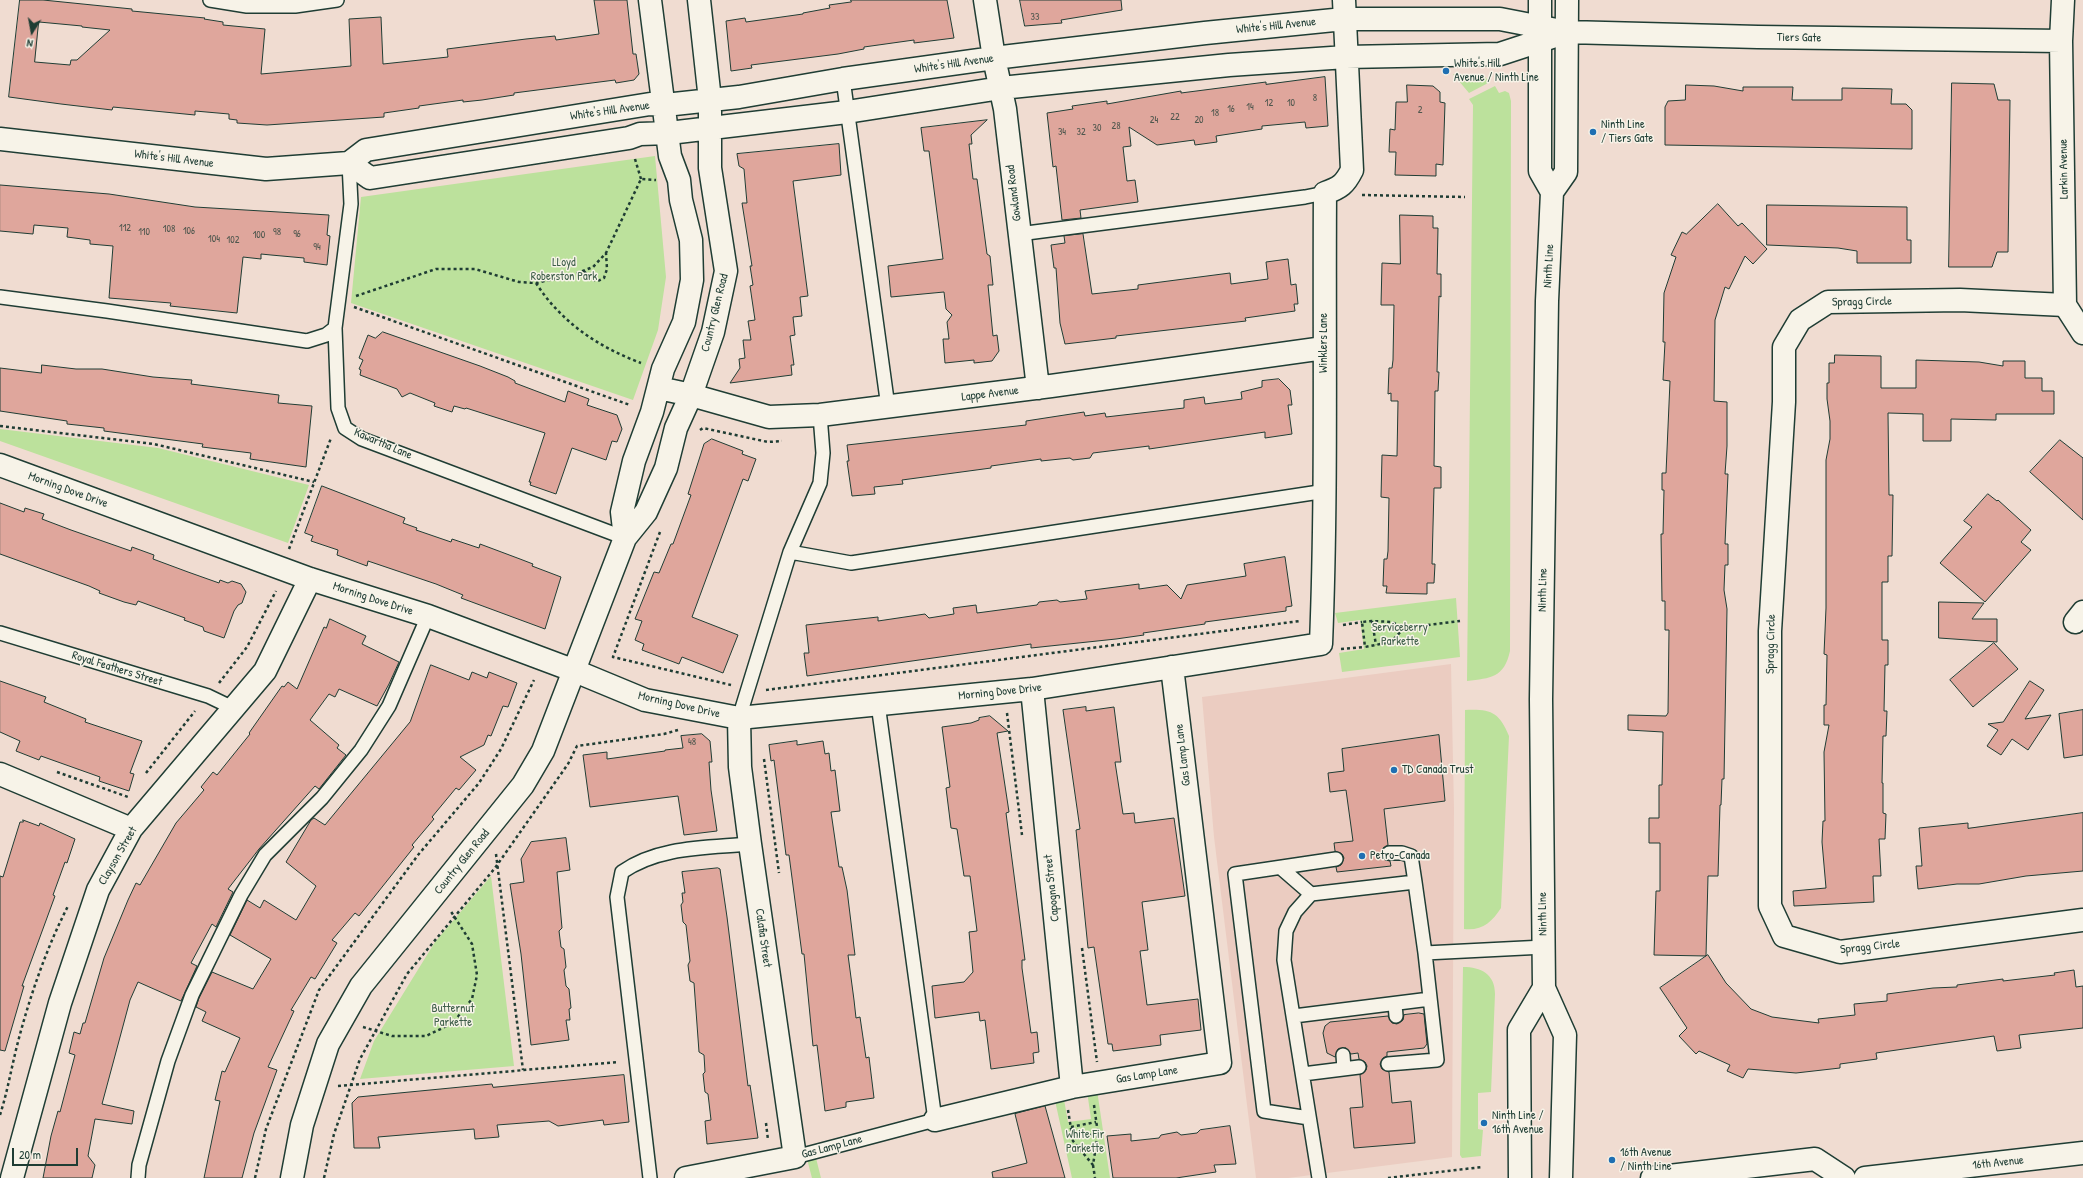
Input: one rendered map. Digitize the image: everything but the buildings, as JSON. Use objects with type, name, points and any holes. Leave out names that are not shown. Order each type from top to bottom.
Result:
[{"type":"street","name":"Country Glen Road","points":[[625,538],[622,512],[634,461],[652,412],[661,379],[684,322],[692,280],[691,240],[681,200],[679,180],[670,156],[665,105],[650,0]]},
{"type":"street","name":"Country Glen Road","points":[[292,1178],[302,1125],[328,1044],[361,986],[523,785],[543,751],[625,538],[646,512],[666,468],[679,421],[691,395],[713,332],[726,271],[710,168],[710,100],[699,0]]},
{"type":"street","name":"Gowland Road","points":[[985,0],[994,58],[1001,88],[1038,388]]},
{"type":"street","points":[[1540,0],[1540,171],[1552,192],[1566,172],[1567,0]]},
{"type":"street","name":"Larkin Avenue","points":[[2063,0],[2061,41],[2065,305]]},
{"type":"street","name":"White's Hill Avenue","points":[[0,138],[266,169],[349,163],[366,150],[650,104],[665,105],[739,97],[843,79],[994,58],[1205,33],[1344,10],[1500,19],[1539,34]]},
{"type":"street","points":[[1325,193],[1334,190],[1346,182],[1352,170],[1344,10]]},
{"type":"street","name":"White's Hill Avenue","points":[[349,163],[370,178],[629,138],[640,134],[709,129],[847,112],[1001,88],[1229,66],[1346,57],[1500,54],[1539,34],[1567,32]]},
{"type":"street","name":"Tiers Gate","points":[[1567,32],[1758,37],[2061,41]]},
{"type":"street","name":"Ninth Line","points":[[1552,192],[1547,301],[1541,699],[1544,988],[1565,1035],[1561,1178]]},
{"type":"street","name":"Winklers Lane","points":[[1325,193],[1324,348],[1328,647]]},
{"type":"street","name":"Spragg Circle","points":[[2065,305],[1960,300],[1828,302],[1800,320],[1784,347],[1784,402],[1770,631],[1770,906],[1784,936],[1840,952],[2083,920]]},
{"type":"street","points":[[2065,305],[2083,333]]},
{"type":"street","name":"Lappe Avenue","points":[[661,379],[691,395],[769,417],[820,415],[1038,388],[1324,348]]},
{"type":"street","name":"Morning Dove Drive","points":[[0,465],[310,579],[428,616],[575,671],[645,700],[739,718],[1032,689],[1172,667],[1328,647]]},
{"type":"street","name":"Clayson Street","points":[[12,1178],[60,1003],[95,898],[131,829],[265,671],[310,579]]},
{"type":"street","name":"Gas Lamp Lane","points":[[935,1120],[1076,1086],[1220,1063],[1172,667]]},
{"type":"street","name":"Capogna Street","points":[[1032,689],[1076,1086]]},
{"type":"street","name":"Calafia Street","points":[[739,718],[740,767],[787,1158]]},
{"type":"street","points":[[0,774],[131,829]]},
{"type":"street","name":"Ninth Line","points":[[1520,1178],[1520,1030],[1544,988]]},
{"type":"street","name":"16th Avenue","points":[[1865,1178],[2083,1153]]},
{"type":"street","name":"Gas Lamp Lane","points":[[686,1178],[787,1158]]},
{"type":"street","points":[[1652,1178],[1815,1159],[1844,1178]]},
{"type":"lane","points":[[210,0],[248,6],[295,6],[337,0]]},
{"type":"lane","points":[[843,79],[888,407]]},
{"type":"lane","name":"Kawartha Lane","points":[[349,163],[350,204],[335,328],[338,408],[345,428],[362,438],[625,538]]},
{"type":"lane","points":[[1019,234],[1305,198],[1325,193]]},
{"type":"lane","points":[[0,297],[107,311],[307,341],[326,335],[335,328]]},
{"type":"lane","points":[[739,718],[790,552],[820,482],[823,453],[820,415]]},
{"type":"lane","points":[[790,552],[851,564],[1326,491]]},
{"type":"lane","points":[[138,1178],[140,1164],[168,1061],[192,994],[241,895],[265,855],[322,798],[361,750],[389,706],[428,616]]},
{"type":"lane","name":"Royal Feathers Street","points":[[0,633],[208,696],[233,708]]},
{"type":"lane","points":[[878,704],[935,1120]]},
{"type":"lane","points":[[650,1178],[618,897],[622,872],[635,863],[661,853],[750,844]]},
{"type":"lane","points":[[1388,1064],[1403,1057],[1437,1060],[1425,952],[1411,856],[1402,853],[1389,853]]},
{"type":"lane","points":[[1309,1118],[1264,1111],[1235,874],[1336,859]]},
{"type":"lane","points":[[1281,868],[1311,894]]},
{"type":"lane","points":[[1319,1178],[1284,960],[1286,931],[1295,912],[1311,894],[1415,882]]},
{"type":"lane","points":[[1425,952],[1544,947]]},
{"type":"lane","points":[[1294,1016],[1339,1016],[1395,1010],[1430,999]]},
{"type":"lane","points":[[1343,1056],[1344,1069]]},
{"type":"lane","points":[[1303,1074],[1360,1067]]},
{"type":"lane","name":"Gas Lamp Lane","points":[[787,1158],[935,1120]]},
{"type":"path","points":[[339,302],[436,269],[475,270],[519,282],[536,282],[572,275],[593,267],[606,253],[641,179],[635,159]]},
{"type":"path","points":[[641,179],[663,180]]},
{"type":"path","points":[[1361,195],[1465,197]]},
{"type":"path","points":[[584,271],[591,279],[598,281],[604,278],[607,269],[606,253]]},
{"type":"path","points":[[536,282],[545,296],[581,333],[661,379]]},
{"type":"path","points":[[339,302],[652,412]]},
{"type":"path","points":[[679,421],[703,428]]},
{"type":"path","points":[[0,426],[154,444],[314,482]]},
{"type":"path","points":[[282,568],[330,439],[345,428]]},
{"type":"path","points":[[143,778],[247,647],[277,590],[269,587]]},
{"type":"path","points":[[1365,647],[1362,622],[1372,620],[1392,622],[1404,628],[1460,621]]},
{"type":"path","points":[[1372,620],[1376,645]]},
{"type":"path","points":[[1328,647],[1365,647],[1391,642],[1404,628]]},
{"type":"path","points":[[324,1178],[334,1134],[360,1059],[406,974],[497,866],[568,764],[578,746],[664,734],[685,727]]},
{"type":"path","points":[[53,770],[128,797]]},
{"type":"path","points":[[124,804],[133,791]]},
{"type":"path","points":[[492,825],[523,1070]]},
{"type":"path","points":[[342,1020],[392,1036],[426,1036],[452,1023],[472,999],[476,974],[472,944],[438,891]]},
{"type":"path","points":[[0,1115],[10,1081],[18,1039],[59,922],[68,904]]},
{"type":"path","points":[[1082,946],[1098,1063],[1076,1086],[1071,1127],[1073,1141],[1093,1165]]},
{"type":"path","points":[[314,1088],[637,1061]]},
{"type":"path","points":[[1076,1086],[1096,1122],[1098,1133],[1093,1165],[1095,1178]]},
{"type":"path","points":[[765,1117],[768,1141],[787,1158]]},
{"type":"path","points":[[1071,1127],[1096,1122]]},
{"type":"path","points":[[1073,1138],[1098,1133]]},
{"type":"path","points":[[1388,1178],[1482,1167]]},
{"type":"shaded area","points":[[1451,664],[1454,809],[1452,1157],[1288,1178],[1256,1178],[1214,837],[1202,697]]},
{"type":"green space","points":[[1453,74],[1483,75],[1490,82],[1469,93]]},
{"type":"green space","points":[[1495,86],[1499,93],[1505,91],[1509,93],[1511,101],[1510,651],[1504,667],[1500,672],[1483,679],[1467,681],[1473,105],[1469,99]]},
{"type":"green space","name":"LLoyd Roberston Park","points":[[655,156],[666,277],[658,330],[633,400],[351,303],[361,197]]},
{"type":"green space","points":[[0,429],[158,448],[309,485],[288,543],[0,441]]},
{"type":"green space","name":"Serviceberry Parkette","points":[[1456,598],[1460,657],[1342,672],[1339,653],[1364,649],[1360,620],[1338,623],[1335,613]]},
{"type":"green space","points":[[1465,710],[1488,711],[1498,717],[1509,736],[1501,908],[1490,921],[1476,929],[1464,929]]},
{"type":"green space","name":"Butternut Parkette","points":[[491,876],[514,1066],[360,1079],[374,1041],[435,942]]},
{"type":"green space","points":[[1463,967],[1476,968],[1486,973],[1493,981],[1495,994],[1491,1092],[1478,1093],[1478,1129],[1483,1130],[1481,1156],[1462,1158],[1460,1155]]},
{"type":"green space","name":"White Fir Parkette","points":[[1097,1090],[1110,1178],[1072,1178],[1054,1096],[1063,1094],[1068,1122],[1091,1119],[1087,1091]]},
{"type":"green space","points":[[816,1158],[821,1178],[812,1178],[807,1159]]},
{"type":"place","name":"White's Hill Avenue / Ninth Line","points":[[1446,71]]},
{"type":"place","name":"Ninth Line / Tiers Gate","points":[[1593,132]]},
{"type":"place","name":"TD Canada Trust","points":[[1394,770]]},
{"type":"place","name":"Petro-Canada","points":[[1362,856]]},
{"type":"place","name":"Ninth Line / 16th Avenue","points":[[1484,1123]]},
{"type":"place","name":"16th Avenue / Ninth Line","points":[[1612,1160]]}]
